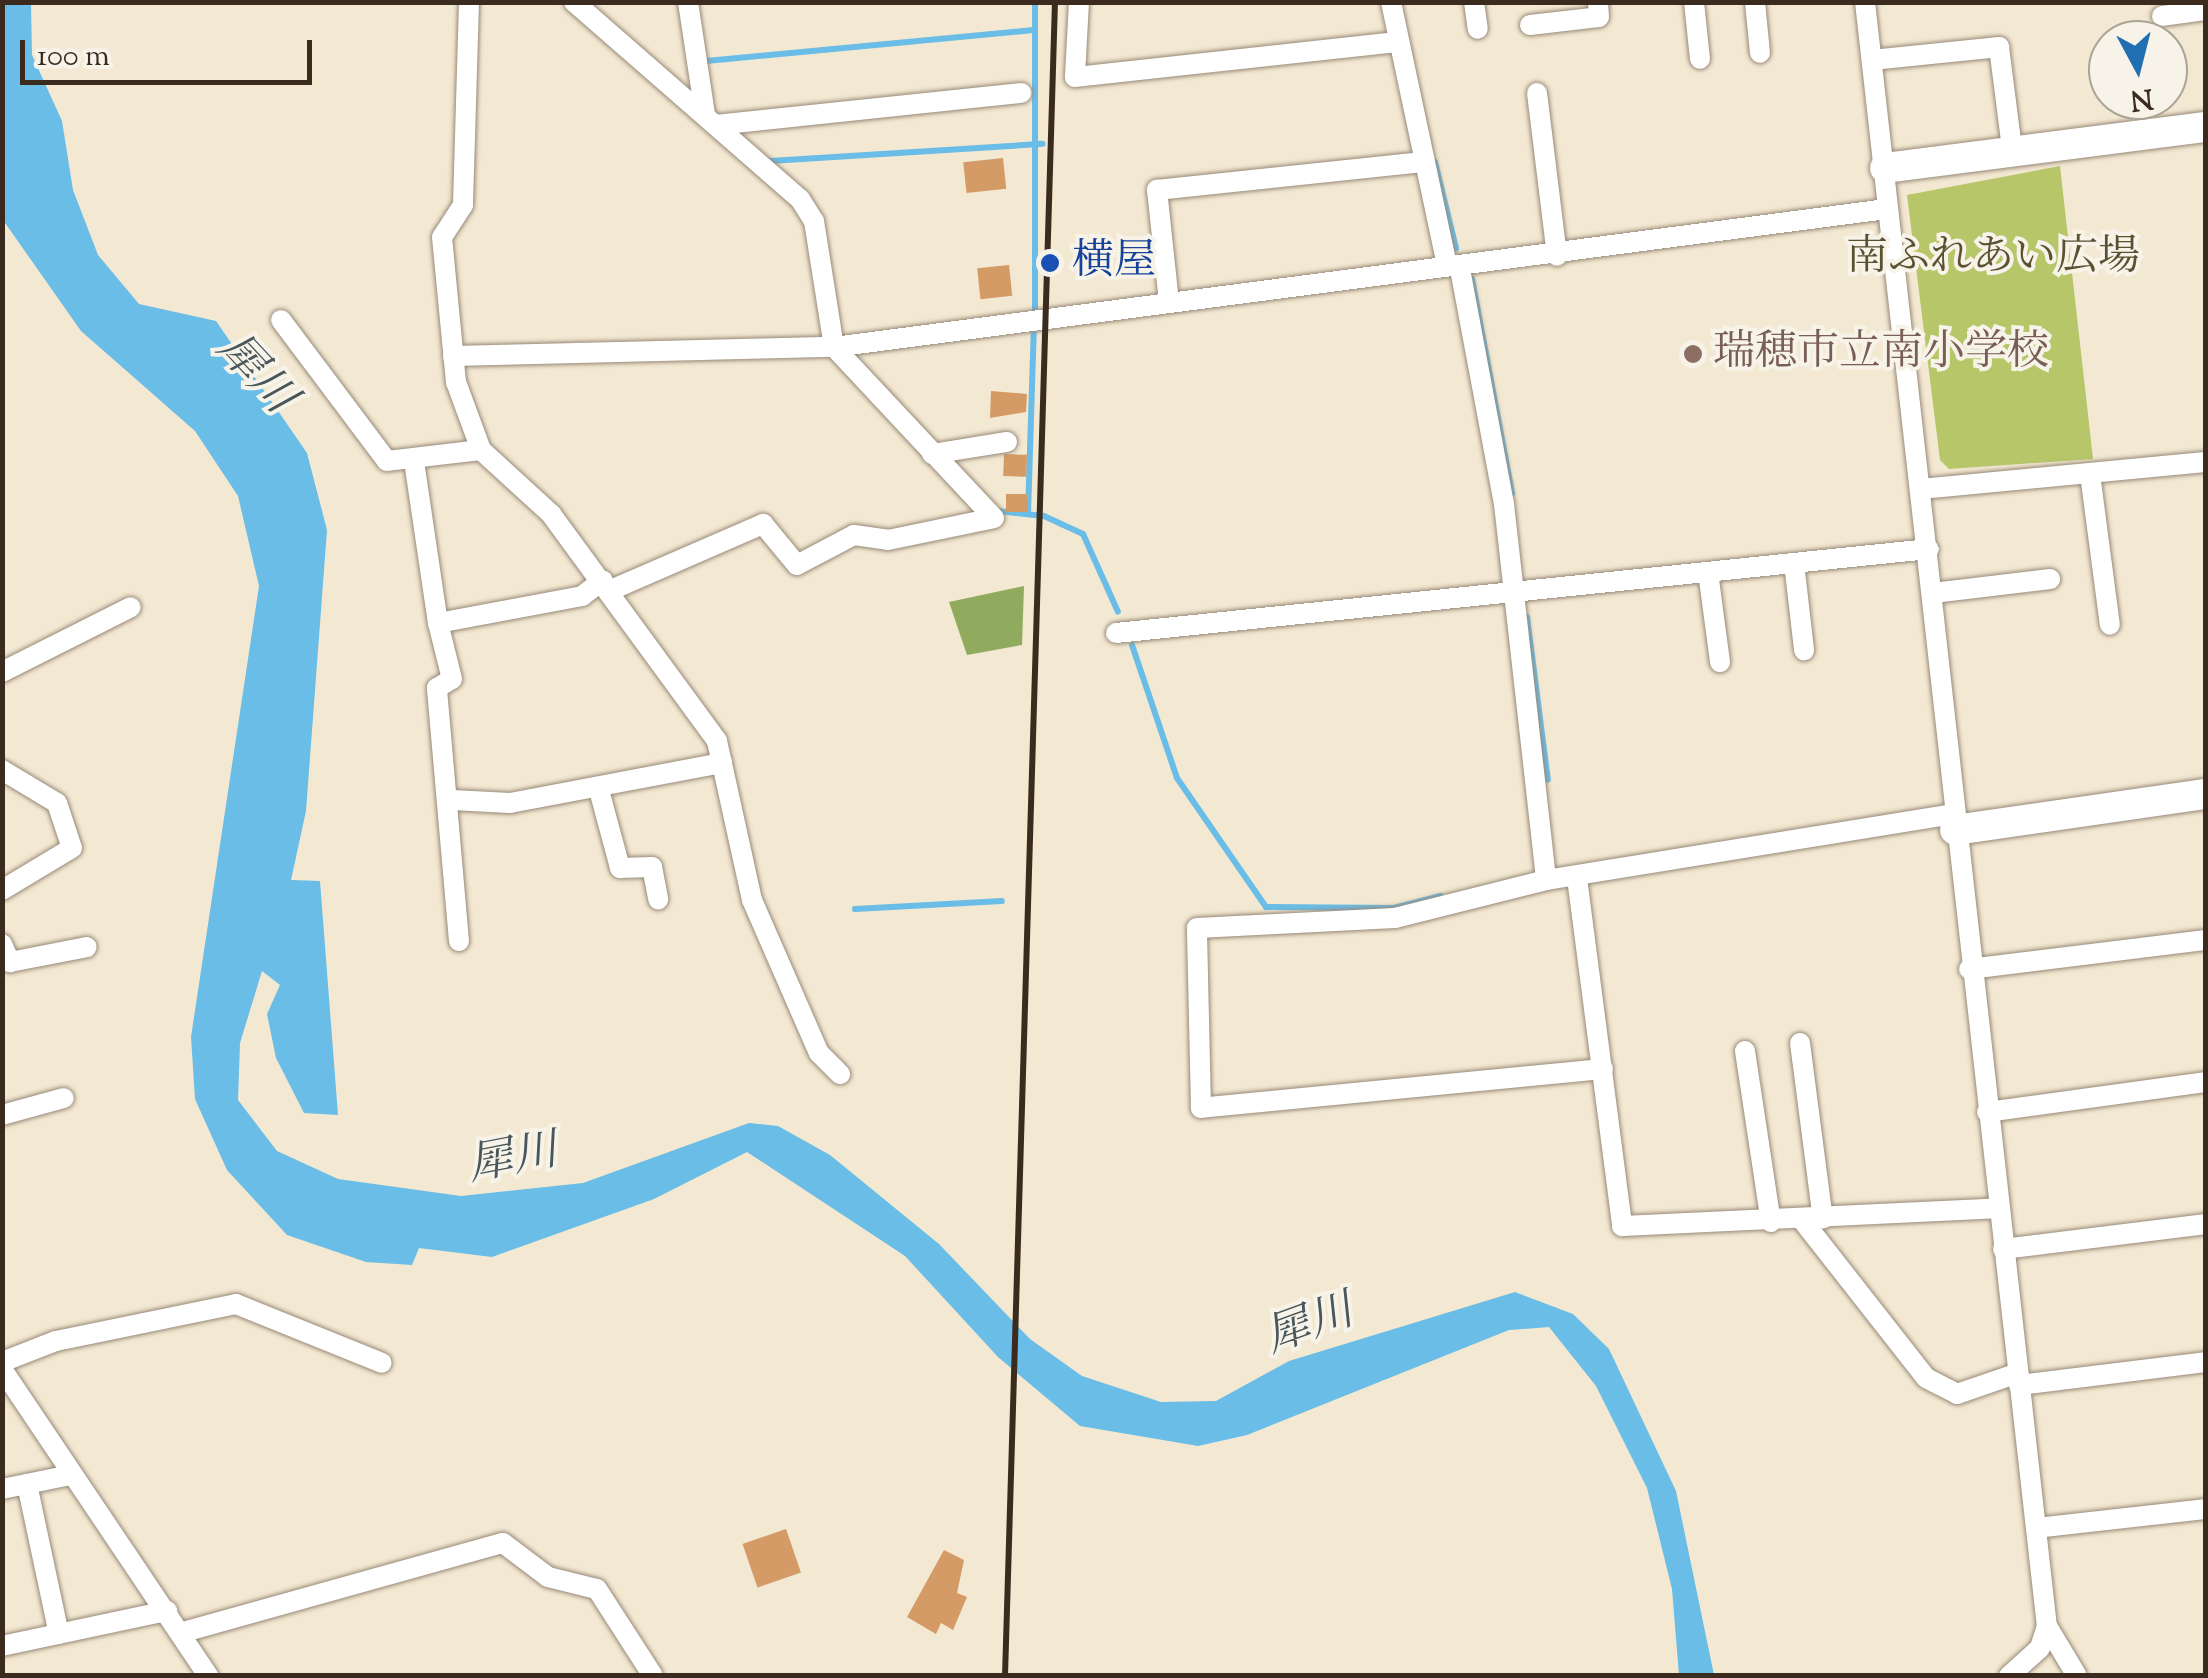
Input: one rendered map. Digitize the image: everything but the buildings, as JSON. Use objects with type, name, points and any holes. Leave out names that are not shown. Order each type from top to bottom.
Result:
[{"type":"street","points":[[469,2],[464,205],[442,237],[453,356],[482,450],[607,585],[718,741],[752,900],[819,1053],[840,1074]]},
{"type":"street","points":[[438,624],[582,596],[763,524],[797,564],[854,535],[888,540],[994,518],[834,348],[814,221],[711,120],[574,2]]},
{"type":"street","points":[[688,2],[711,120]]},
{"type":"street","points":[[1079,2],[1075,77],[1396,42]]},
{"type":"street","points":[[1391,2],[1423,162],[1454,265],[1516,591],[1546,880]]},
{"type":"street","points":[[1474,2],[1478,29]]},
{"type":"street","points":[[1530,25],[1599,17],[1598,2]]},
{"type":"street","points":[[1694,2],[1700,60]]},
{"type":"street","points":[[1754,2],[1760,53]]},
{"type":"street","points":[[1865,2],[1929,548],[1969,969],[2048,1626],[2076,1676]]},
{"type":"street","points":[[2162,16],[2206,10]]},
{"type":"street","points":[[1872,60],[1999,47],[2012,149]]},
{"type":"street","points":[[711,120],[1021,93]]},
{"type":"street","points":[[1537,94],[1557,256]]},
{"type":"street","points":[[1885,168],[2206,127]]},
{"type":"street","points":[[1169,302],[1158,190],[1423,162]]},
{"type":"street","points":[[453,356],[834,348],[1454,265],[1557,256],[1887,209]]},
{"type":"street","points":[[281,320],[387,461],[414,461],[482,450]]},
{"type":"street","points":[[932,454],[1007,442]]},
{"type":"street","points":[[414,461],[438,624],[452,679],[437,688],[452,800],[459,941]]},
{"type":"street","points":[[1920,489],[2206,462]]},
{"type":"street","points":[[2090,474],[2110,625]]},
{"type":"street","points":[[1116,633],[1929,548]]},
{"type":"street","points":[[1794,563],[1804,650]]},
{"type":"street","points":[[1708,572],[1720,662]]},
{"type":"street","points":[[1933,593],[2050,578]]},
{"type":"street","points":[[2,672],[130,608]]},
{"type":"street","points":[[452,800],[599,790],[722,763]]},
{"type":"street","points":[[2,770],[57,803],[72,848],[2,890]]},
{"type":"street","points":[[599,790],[620,868],[652,867],[658,899]]},
{"type":"street","points":[[1603,1069],[1201,1108],[1198,928],[1396,918],[1546,880],[1955,822],[2206,794]]},
{"type":"street","points":[[1577,878],[1622,1226],[1772,1222],[1998,1208]]},
{"type":"street","points":[[1969,969],[2206,940]]},
{"type":"street","points":[[2,944],[10,962],[87,947]]},
{"type":"street","points":[[1800,1043],[1813,1220],[1926,1378],[1957,1394],[2018,1379],[2206,1362]]},
{"type":"street","points":[[1745,1051],[1772,1222]]},
{"type":"street","points":[[1987,1112],[2206,1082]]},
{"type":"street","points":[[2,1114],[64,1098]]},
{"type":"street","points":[[2002,1249],[2206,1224]]},
{"type":"street","points":[[2,1362],[56,1340],[236,1304],[382,1363]]},
{"type":"street","points":[[2,1369],[208,1676]]},
{"type":"street","points":[[2,1489],[71,1474]]},
{"type":"street","points":[[27,1484],[59,1634]]},
{"type":"street","points":[[2036,1528],[2206,1509]]},
{"type":"street","points":[[180,1633],[503,1543],[548,1577],[597,1588],[652,1675]]},
{"type":"street","points":[[2,1646],[167,1611]]},
{"type":"street","points":[[2009,1676],[2033,1657],[2048,1626]]},
{"type":"green space","name":"南ふれあい広場","points":[[2060,166],[2093,459],[1949,469],[1940,460],[1907,195]]},
{"type":"green space","points":[[1024,586],[1022,645],[967,655],[949,602]]},
{"type":"water","points":[[3,2],[31,3],[32,55],[62,121],[73,190],[98,255],[139,304],[216,321],[307,453],[327,530],[306,811],[291,880],[320,881],[338,1115],[304,1113],[276,1058],[267,1014],[280,985],[262,971],[240,1043],[238,1100],[277,1151],[338,1179],[461,1196],[583,1183],[749,1123],[778,1126],[830,1155],[939,1244],[1030,1339],[1082,1376],[1161,1402],[1216,1401],[1289,1361],[1515,1292],[1573,1314],[1609,1349],[1676,1491],[1714,1675],[1679,1675],[1672,1589],[1647,1488],[1596,1386],[1549,1327],[1509,1330],[1247,1435],[1198,1446],[1080,1426],[998,1357],[905,1256],[747,1152],[654,1199],[492,1257],[419,1248],[412,1265],[366,1262],[287,1235],[227,1170],[195,1099],[191,1037],[259,586],[238,496],[195,431],[81,331],[3,220]]},
{"type":"waterway","points":[[1035,2],[1035,311]]},
{"type":"waterway","points":[[706,61],[1034,30]]},
{"type":"waterway","points":[[770,161],[1042,144]]},
{"type":"waterway","points":[[1435,162],[1456,248]]},
{"type":"waterway","points":[[1472,279],[1512,493]]},
{"type":"waterway","points":[[1028,514],[1034,327]]},
{"type":"waterway","points":[[998,511],[1044,516],[1083,534],[1118,612]]},
{"type":"waterway","points":[[1527,617],[1548,780]]},
{"type":"waterway","points":[[1132,645],[1177,778],[1266,907],[1394,908],[1440,896]]},
{"type":"waterway","points":[[855,909],[1002,901]]},
{"type":"railway","points":[[1005,1676],[1055,2]]},
{"type":"place","name":"横屋","points":[[1050,263]]},
{"type":"place","name":"瑞穂市立南小学校","points":[[1693,354]]},
{"type":"water label","name":"犀川","points":[[254,375]]},
{"type":"water label","name":"犀川","points":[[513,1161]]},
{"type":"water label","name":"犀川","points":[[1310,1327]]}]
